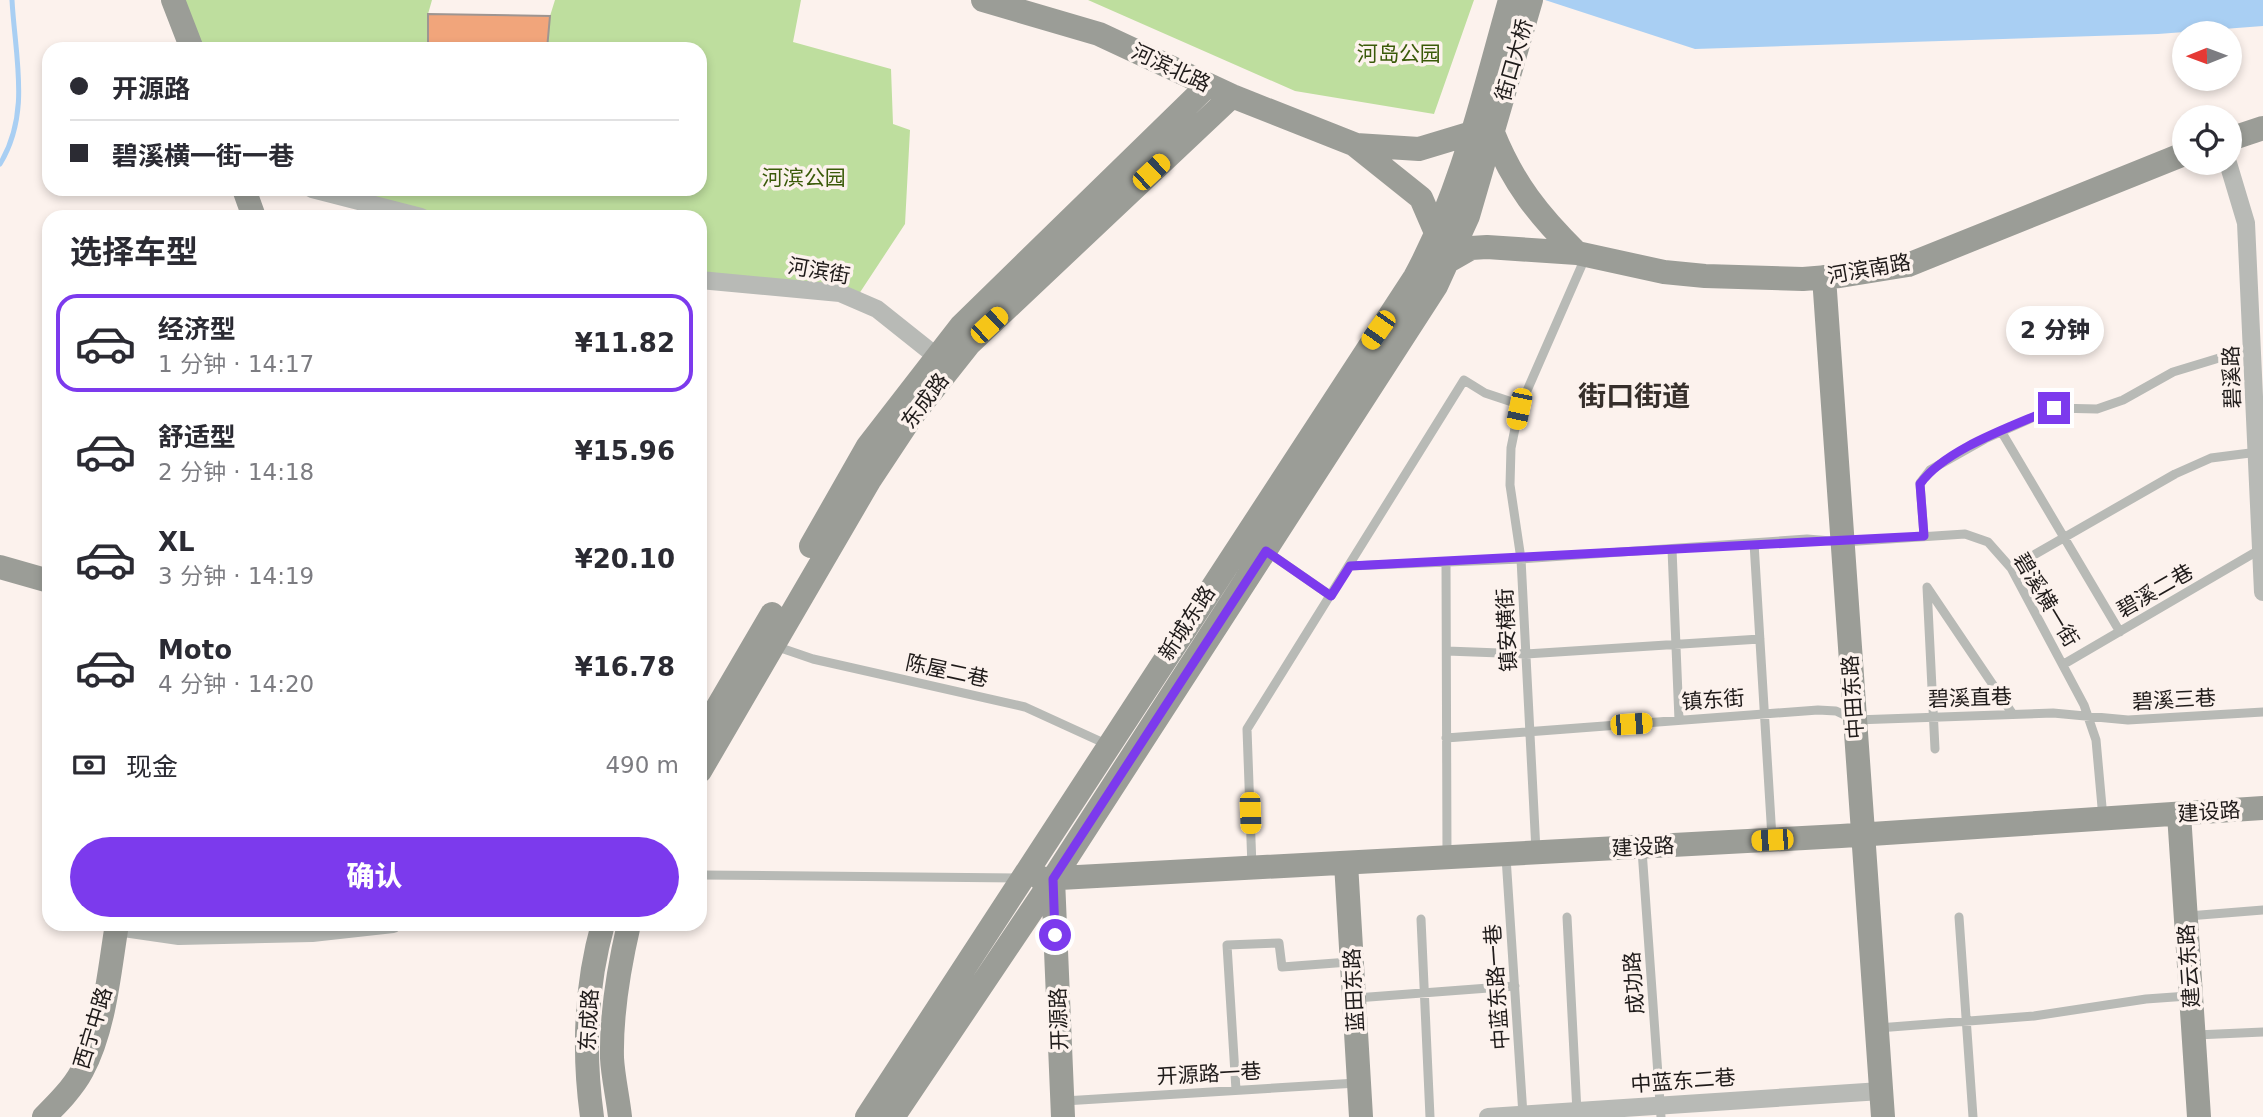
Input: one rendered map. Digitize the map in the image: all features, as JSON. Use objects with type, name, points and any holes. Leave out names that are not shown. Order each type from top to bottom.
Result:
[{"type":"street","points":[[173,0],[189,42]]},
{"type":"street","name":"河滨北路","points":[[983,0],[1100,34],[1232,96],[1356,145],[1421,198],[1437,235]]},
{"type":"street","name":"街口大桥","points":[[1485,126],[1510,0]]},
{"type":"street","name":"街口大桥","points":[[1485,126],[1531,0]]},
{"type":"street","name":"东成路","points":[[708,727],[774,646],[869,481],[912,416],[961,326],[1208,85]]},
{"type":"street","name":"东成路","points":[[708,727],[868,446],[943,362],[969,344],[1232,96]]},
{"type":"street","points":[[1485,126],[1539,216],[1582,254]]},
{"type":"street","name":"河滨北路","points":[[1356,145],[1419,149],[1485,126]]},
{"type":"street","name":"新城东路","points":[[867,1117],[1415,277],[1437,235],[1485,126]]},
{"type":"street","name":"新城东路","points":[[893,1117],[1053,879],[1413,324],[1450,260],[1468,216],[1485,126]]},
{"type":"street","points":[[2242,135],[2263,128]]},
{"type":"street","name":"河滨南路","points":[[1450,260],[1471,248],[1487,247],[1582,254],[1636,267],[1691,274],[1747,278],[1824,277],[1909,265],[2172,159]]},
{"type":"street","name":"碧溪路","points":[[2232,175],[2246,223],[2260,452],[2263,592]]},
{"type":"street","points":[[339,196],[394,210]]},
{"type":"street","name":"中田东路","points":[[1824,277],[1883,1117]]},
{"type":"street","name":"河滨街","points":[[707,281],[839,293],[877,309],[943,362]]},
{"type":"street","points":[[0,567],[42,579]]},
{"type":"street","name":"建设路","points":[[1024,878],[1053,879],[1252,869],[1863,835],[2263,808]]},
{"type":"street","name":"建云东路","points":[[2179,814],[2199,1117]]},
{"type":"street","name":"蓝田东路","points":[[1346,863],[1361,1117]]},
{"type":"street","name":"开源路","points":[[1053,879],[1063,1109]]},
{"type":"street","name":"西宁中路","points":[[44,1117],[82,1072],[94,1041],[116,931]]},
{"type":"street","points":[[150,931],[178,936],[330,931]]},
{"type":"street","name":"东成路","points":[[592,1117],[586,1043],[588,1000],[593,962],[601,931]]},
{"type":"street","name":"东成路","points":[[620,1117],[612,1059],[613,1030],[617,982],[628,931]]},
{"type":"street","name":"中蓝东二巷","points":[[1488,1117],[1660,1111],[1881,1091]]},
{"type":"lane","points":[[1350,566],[1521,559],[1510,485],[1511,448],[1521,405],[1582,254]]},
{"type":"lane","points":[[1924,536],[1920,484],[1930,470],[2001,431],[2054,408],[2097,409],[2123,400],[2173,372],[2253,347]]},
{"type":"lane","points":[[1252,869],[1247,729],[1464,380],[1485,393],[1521,405]]},
{"type":"lane","points":[[2001,431],[2120,632]]},
{"type":"lane","points":[[2011,568],[2175,474],[2211,458],[2260,452]]},
{"type":"lane","name":"碧溪横一街","points":[[1843,542],[1965,534],[1988,542],[2011,568],[2064,664],[2087,714],[2096,740],[2103,820]]},
{"type":"lane","name":"镇安横街","points":[[1536,853],[1521,559],[1807,539],[1843,542]]},
{"type":"lane","points":[[1754,543],[1772,840]]},
{"type":"lane","points":[[1672,549],[1679,720]]},
{"type":"lane","name":"碧溪二巷","points":[[2064,664],[2262,549]]},
{"type":"lane","points":[[1266,551],[1331,596]]},
{"type":"lane","points":[[1446,562],[1447,858]]},
{"type":"lane","points":[[1935,750],[1927,587],[2012,713]]},
{"type":"lane","points":[[1447,651],[1525,654],[1760,639]]},
{"type":"lane","name":"陈屋二巷","points":[[774,646],[813,659],[1025,707],[1108,745]]},
{"type":"lane","name":"镇东街","points":[[1446,738],[1765,714],[1836,711],[1855,720]]},
{"type":"lane","name":"碧溪三巷","points":[[2087,714],[2127,720],[2263,712]]},
{"type":"lane","name":"碧溪直巷","points":[[1855,720],[2012,713],[2087,714]]},
{"type":"lane","name":"成功路","points":[[1642,847],[1660,1111]]},
{"type":"lane","name":"中蓝东路一巷","points":[[1506,855],[1523,1116]]},
{"type":"lane","points":[[707,875],[1024,878]]},
{"type":"lane","points":[[2186,916],[2263,910]]},
{"type":"lane","points":[[1567,917],[1577,1114]]},
{"type":"lane","points":[[1959,917],[1973,1117]]},
{"type":"lane","points":[[1421,919],[1430,1117]]},
{"type":"lane","points":[[1236,1090],[1227,946],[1279,943],[1282,967],[1352,962]]},
{"type":"lane","points":[[1354,998],[1515,986]]},
{"type":"lane","points":[[1876,1028],[1966,1021],[2192,996]]},
{"type":"lane","points":[[2194,1035],[2263,1032]]},
{"type":"lane","name":"开源路一巷","points":[[1063,1109],[1236,1090],[1359,1083]]},
{"type":"green space","points":[[173,0],[432,0],[428,14],[428,42],[189,42]]},
{"type":"green space","name":"河滨公园","points":[[555,0],[801,0],[793,42],[891,69],[893,124],[910,130],[905,224],[855,300],[707,281],[707,210],[393,210],[338,196],[707,196],[707,42],[548,42],[550,16]]},
{"type":"green space","name":"河岛公园","points":[[1088,0],[1474,0],[1434,114],[1295,91]]},
{"type":"water","points":[[1545,0],[2263,0],[2263,26],[2242,28],[2242,21],[2172,21],[2172,33],[2158,34],[1695,49]]},
{"type":"building","points":[[428,14],[550,16],[548,42],[428,42]]},
{"type":"waterway","points":[[0,164],[10,145],[18,105],[18,63],[12,0]]},
{"type":"district","name":"街口街道","points":[[1634,396]]},
{"type":"route","points":[[1055,935],[1053,879],[1266,551],[1331,596],[1350,566],[1543,558],[1807,539],[1843,542],[1924,536],[1920,484],[1930,470],[1985,439],[2054,408]]}]
